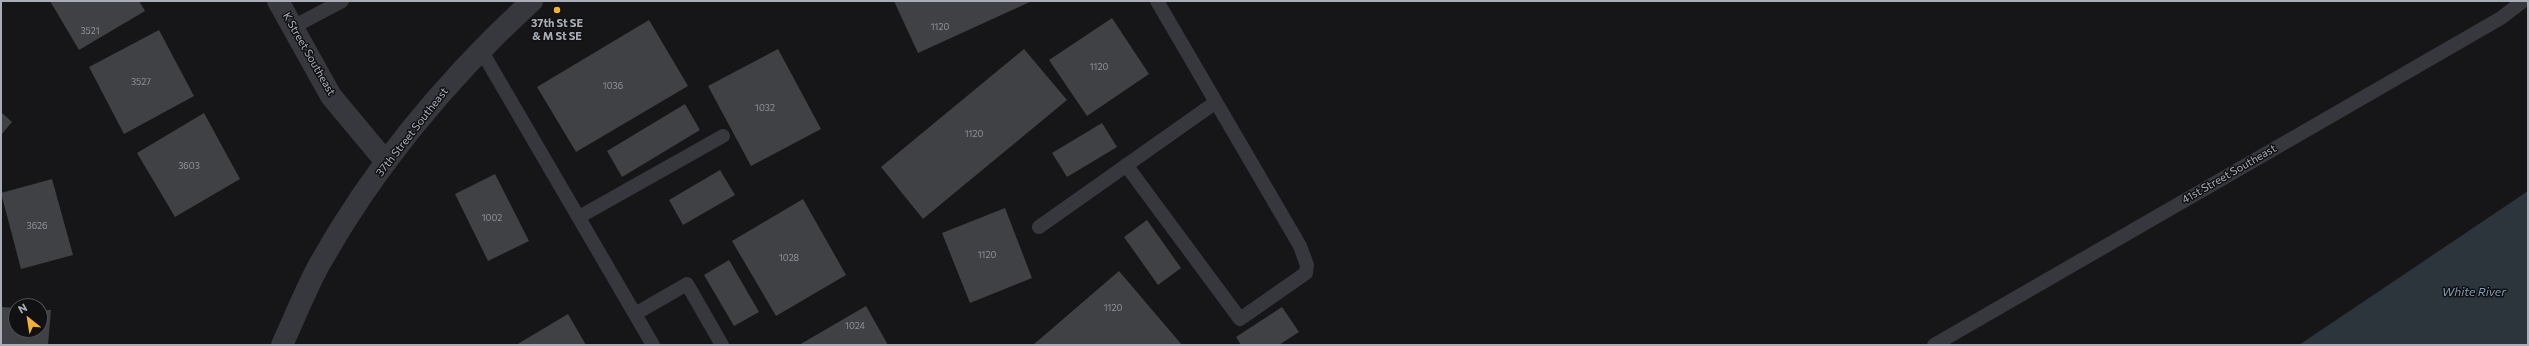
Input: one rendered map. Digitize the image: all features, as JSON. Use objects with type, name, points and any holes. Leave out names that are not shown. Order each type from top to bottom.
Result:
[{"type":"street","name":"K Street Southeast","points":[[278,1],[331,96],[386,162]]},
{"type":"street","name":"37th Street Southeast","points":[[282,345],[319,266],[386,162],[448,87],[482,50],[532,1]]},
{"type":"lane","points":[[293,27],[342,1]]},
{"type":"lane","points":[[1126,165],[1240,319],[1306,272],[1307,265],[1300,246],[1157,1]]},
{"type":"lane","name":"41st Street Southeast","points":[[1934,345],[2501,18],[2523,1]]},
{"type":"lane","points":[[482,50],[653,345]]},
{"type":"lane","points":[[1039,227],[1216,102]]},
{"type":"lane","points":[[578,217],[723,136]]},
{"type":"lane","points":[[635,314],[687,284],[722,345]]},
{"type":"water","name":"White River","points":[[2528,191],[2528,345],[2299,345]]},
{"type":"building","points":[[50,1],[139,1],[145,11],[79,50]]},
{"type":"building","points":[[894,1],[1032,1],[918,53]]},
{"type":"building","points":[[1112,18],[1149,74],[1087,116],[1049,60]]},
{"type":"building","points":[[649,20],[688,86],[576,152],[537,87]]},
{"type":"building","points":[[159,30],[194,96],[124,134],[89,67]]},
{"type":"building","points":[[778,49],[821,129],[751,166],[708,86]]},
{"type":"building","points":[[1024,49],[1067,100],[923,219],[881,167]]},
{"type":"building","points":[[685,104],[700,130],[622,177],[607,151]]},
{"type":"building","points":[[1,112],[12,122],[1,135]]},
{"type":"building","points":[[204,113],[240,179],[175,217],[137,153]]},
{"type":"building","points":[[1102,123],[1117,147],[1067,177],[1052,153]]},
{"type":"building","points":[[720,170],[735,195],[683,225],[669,200]]},
{"type":"building","points":[[495,174],[529,241],[488,261],[455,194]]},
{"type":"building","points":[[52,179],[73,255],[21,269],[1,193]]},
{"type":"building","points":[[803,199],[846,275],[776,316],[732,241]]},
{"type":"building","points":[[1005,208],[1032,278],[970,303],[942,233]]},
{"type":"building","points":[[1147,220],[1181,268],[1158,285],[1124,237]]},
{"type":"building","points":[[729,260],[759,312],[734,326],[704,275]]},
{"type":"building","points":[[1119,271],[1182,345],[1033,345]]},
{"type":"building","points":[[866,306],[888,345],[799,345]]},
{"type":"building","points":[[1,307],[8,307],[8,338],[48,338],[48,310],[51,310],[48,345],[1,345]]},
{"type":"building","points":[[1282,307],[1299,332],[1279,345],[1241,345],[1236,337]]},
{"type":"building","points":[[568,314],[586,345],[516,345]]},
{"type":"place","name":"37th St SE & M St SE","points":[[557,10]]}]
